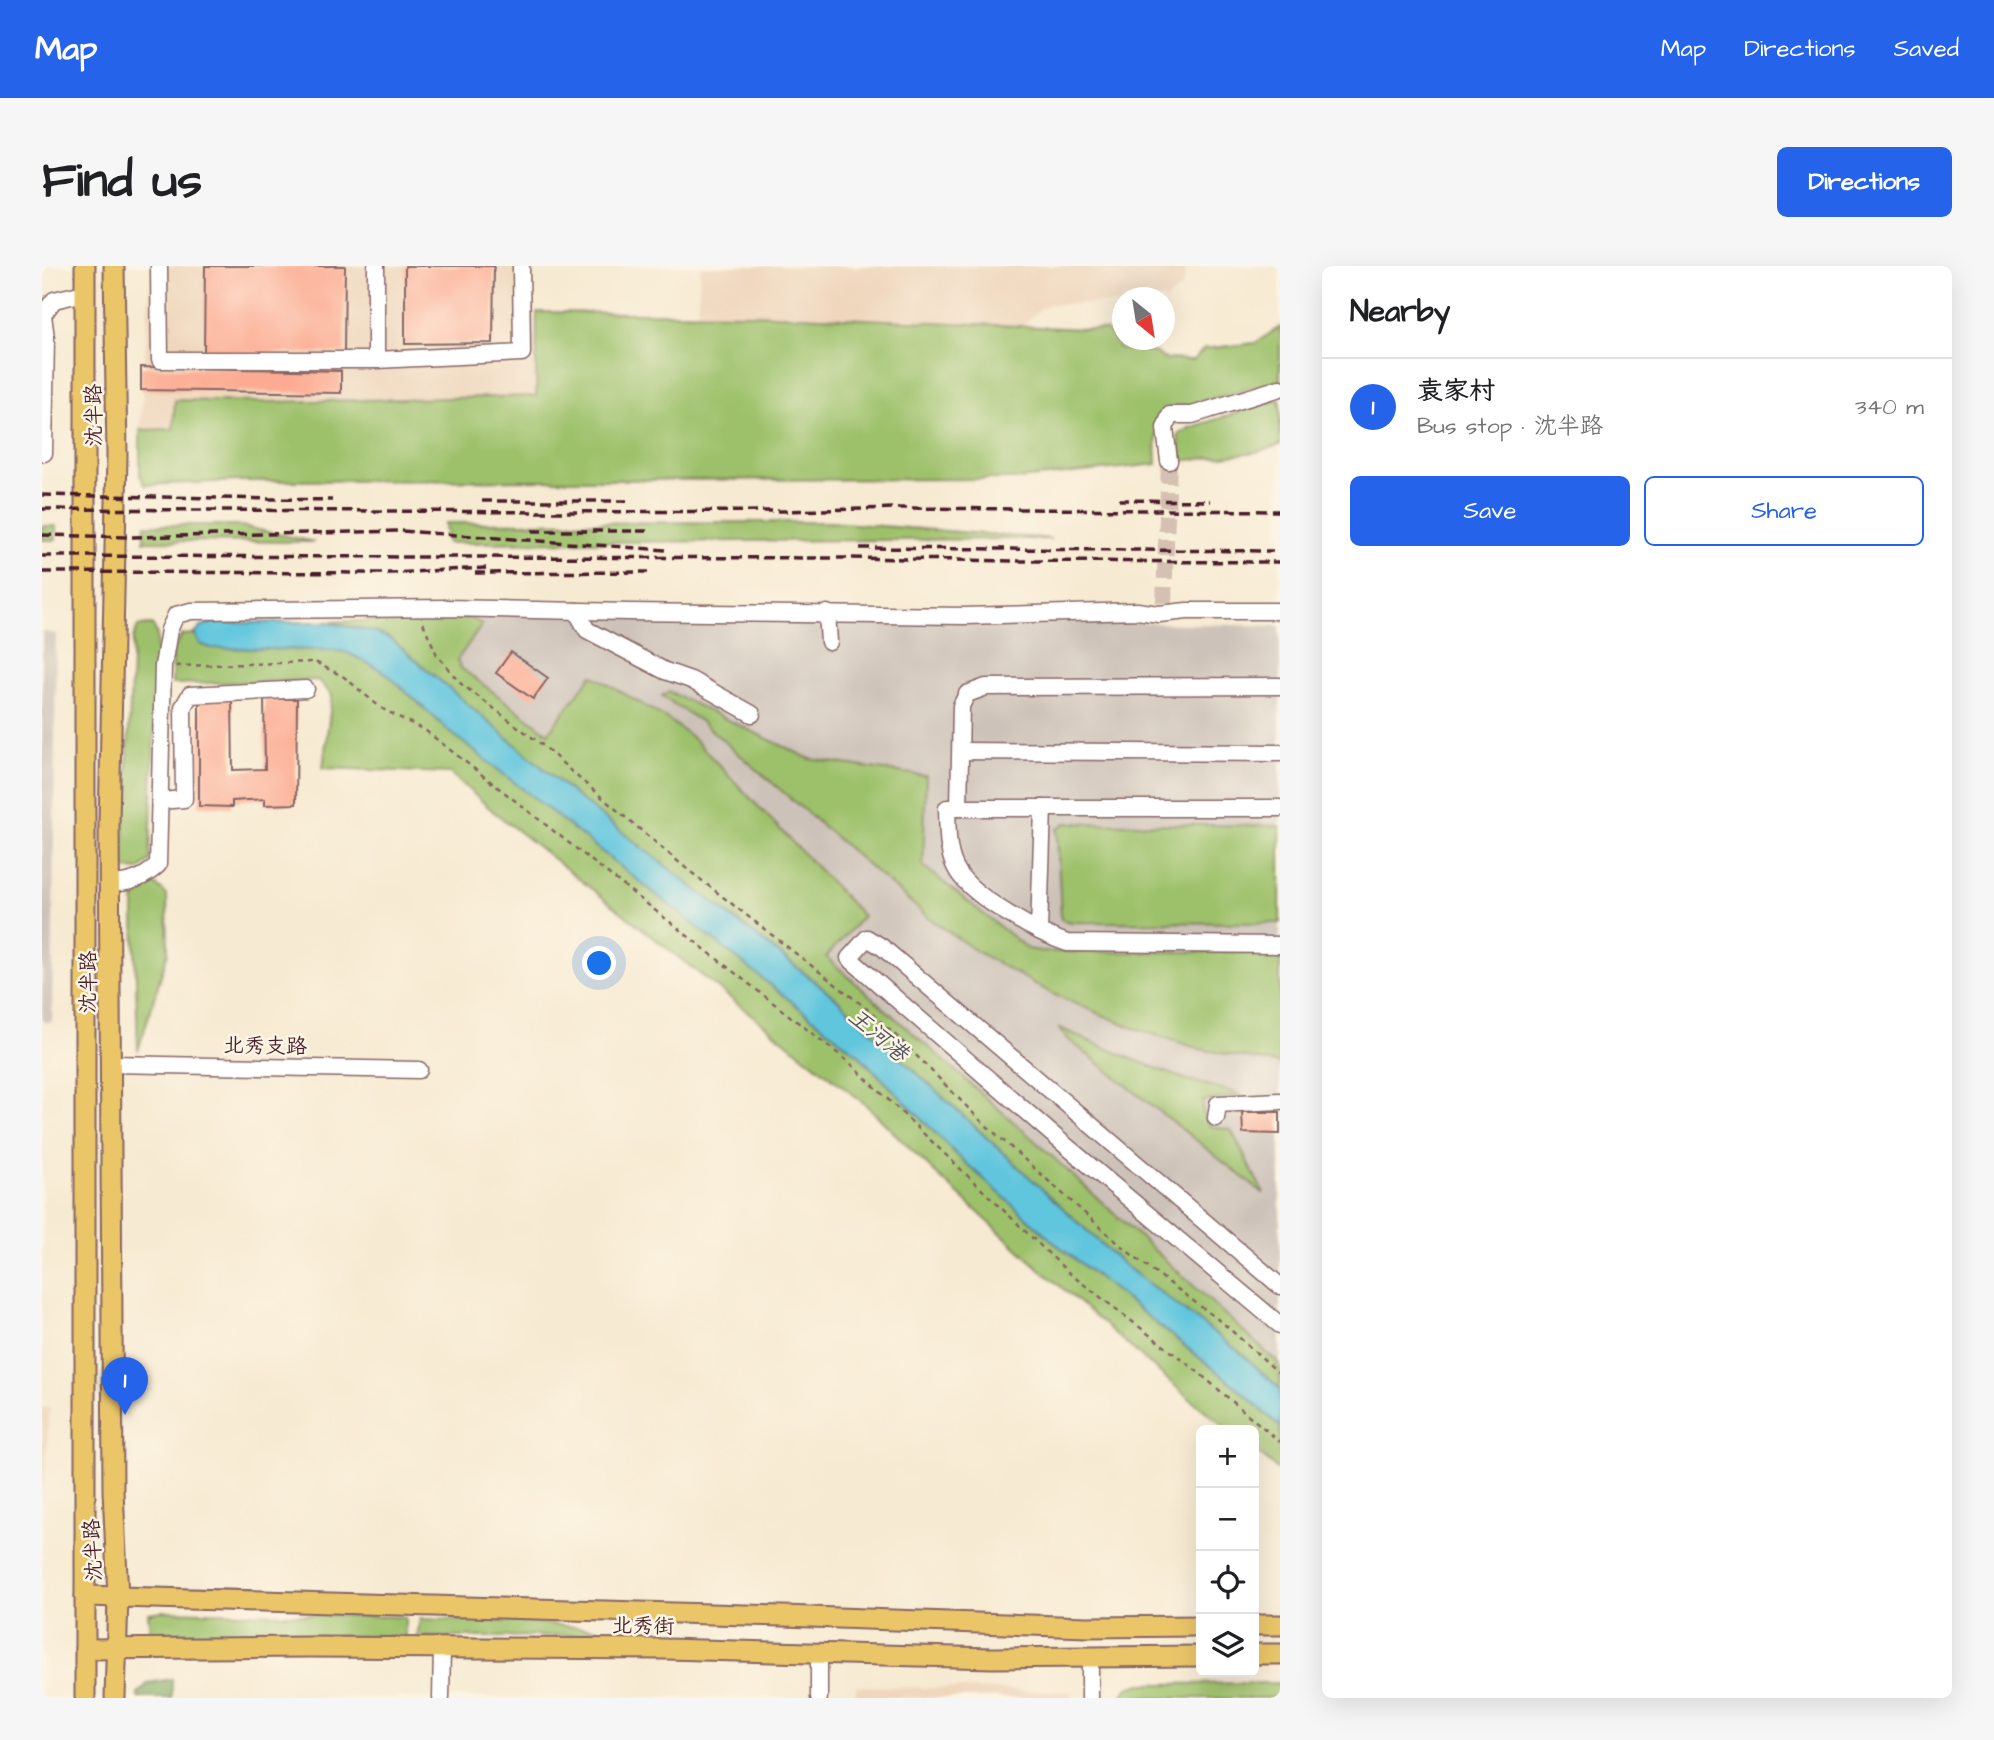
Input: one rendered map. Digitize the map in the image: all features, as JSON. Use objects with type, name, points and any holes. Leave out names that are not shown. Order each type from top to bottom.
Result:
[{"type":"main road","name":"沈半路","points":[[85,266],[85,1698]]},
{"type":"main road","name":"沈半路","points":[[114,266],[117,455],[110,884],[113,1479],[118,1597],[115,1698]]},
{"type":"main road","name":"北秀街","points":[[85,1596],[1087,1627],[1196,1626]]},
{"type":"main road","points":[[1259,1625],[1280,1625]]},
{"type":"main road","name":"北秀街","points":[[85,1649],[667,1649],[992,1658],[1196,1656]]},
{"type":"main road","points":[[1259,1654],[1280,1654]]},
{"type":"street","points":[[159,266],[160,360],[376,360],[522,353],[521,266]]},
{"type":"street","points":[[376,266],[376,360]]},
{"type":"street","points":[[42,453],[46,338],[43,315],[54,300],[84,293]]},
{"type":"street","points":[[1169,461],[1165,428],[1170,415],[1192,415],[1280,388]]},
{"type":"street","points":[[110,884],[129,883],[146,876],[158,865],[163,666],[169,630],[176,615],[191,611],[416,608],[965,616],[1162,609],[1280,611]]},
{"type":"street","points":[[576,611],[587,630],[665,671],[691,680],[752,714]]},
{"type":"street","points":[[827,613],[829,642]]},
{"type":"street","points":[[959,808],[961,706],[967,694],[986,687],[1280,686]]},
{"type":"street","points":[[160,801],[184,799],[183,707],[190,695],[306,689]]},
{"type":"street","points":[[961,751],[1280,753]]},
{"type":"street","points":[[1280,808],[947,808],[949,850],[957,872],[977,893],[1039,931],[1067,943],[1280,946]]},
{"type":"street","points":[[1039,931],[1043,808]]},
{"type":"street","points":[[1280,1286],[883,947],[867,937],[849,958],[1052,1134],[1280,1325]]},
{"type":"street","name":"北秀支路","points":[[111,1064],[419,1070]]},
{"type":"street","points":[[1216,1118],[1218,1104],[1280,1101]]},
{"type":"street","points":[[441,1698],[442,1648]]},
{"type":"street","points":[[819,1653],[820,1698]]},
{"type":"street","points":[[1090,1658],[1090,1698]]},
{"type":"path","points":[[416,608],[437,655],[460,683],[545,747],[573,774],[687,869],[866,1008],[979,1119],[1127,1251],[1224,1324],[1280,1374]]},
{"type":"path","points":[[163,666],[315,662],[344,677],[381,708],[426,731],[850,1063],[1069,1273],[1198,1372],[1280,1442]]},
{"type":"shaded area","points":[[151,266],[533,266],[536,396],[175,400],[173,429],[140,430]]},
{"type":"shaded area","points":[[701,266],[1186,266],[1183,286],[1175,293],[1175,287],[1112,287],[1112,303],[1050,304],[1041,308],[990,357],[693,363]]},
{"type":"shaded area","points":[[577,606],[707,613],[1280,626],[1280,1365],[1034,1140],[826,957],[862,916],[548,733],[461,668],[457,660],[482,625],[472,618]]},
{"type":"shaded area","points":[[42,631],[56,634],[52,1022],[42,1022]]},
{"type":"shaded area","points":[[50,1407],[42,1505],[42,1408]]},
{"type":"shaded area","points":[[856,1686],[1071,1692],[1071,1698],[856,1698]]},
{"type":"green space","points":[[537,312],[754,314],[1106,330],[1112,338],[1112,350],[1154,352],[1165,359],[1193,360],[1204,349],[1255,343],[1280,327],[1280,380],[1166,409],[1158,428],[1157,464],[1019,479],[239,481],[145,485],[140,475],[140,430],[173,429],[175,400],[261,402],[536,396]]},
{"type":"green space","points":[[1280,399],[1280,445],[1257,452],[1182,461],[1178,435],[1189,428]]},
{"type":"green space","points":[[830,522],[1051,539],[447,543],[445,523]]},
{"type":"green space","points":[[145,525],[236,525],[314,542],[144,541]]},
{"type":"green space","points":[[42,526],[56,526],[56,540],[42,540]]},
{"type":"green space","points":[[472,618],[482,625],[457,660],[461,668],[548,733],[592,675],[666,718],[693,738],[863,916],[826,957],[1034,1140],[1280,1365],[1280,1389],[1242,1354],[1124,1265],[836,998],[577,797],[391,639],[375,632],[326,622]]},
{"type":"green space","points":[[152,625],[157,633],[150,861],[139,870],[125,869],[123,860],[133,639],[138,626]]},
{"type":"green space","points":[[195,634],[200,644],[211,648],[335,650],[348,653],[385,672],[449,731],[858,1054],[957,1155],[1055,1243],[1239,1389],[1280,1427],[1280,1471],[1259,1454],[1259,1425],[1223,1425],[1188,1397],[1039,1268],[934,1172],[865,1104],[494,812],[450,773],[323,768],[332,695],[318,680],[172,684],[173,651],[182,635]]},
{"type":"green space","points":[[669,692],[810,759],[926,776],[923,866],[1028,949],[1046,952],[1280,952],[1280,1064],[1200,1049],[1131,1027],[1053,994],[976,951],[929,918],[703,723],[662,696]]},
{"type":"green space","points":[[1066,823],[1280,826],[1280,923],[1069,922],[1061,919],[1057,829]]},
{"type":"green space","points":[[145,885],[156,885],[167,895],[168,952],[138,1051],[134,912],[135,891]]},
{"type":"green space","points":[[1058,1027],[1173,1075],[1241,1095],[1203,1101],[1203,1114],[1209,1126],[1231,1130],[1264,1194],[1069,1040]]},
{"type":"green space","points":[[162,1611],[405,1617],[405,1637],[150,1633],[148,1613]]},
{"type":"green space","points":[[420,1619],[527,1622],[598,1629],[604,1634],[417,1637]]},
{"type":"green space","points":[[172,1679],[172,1698],[138,1698],[138,1694],[148,1683]]},
{"type":"green space","points":[[1280,1683],[1280,1698],[1121,1698],[1128,1688],[1141,1684]]},
{"type":"water","points":[[326,622],[375,632],[391,639],[577,797],[836,998],[1124,1265],[1242,1354],[1280,1389],[1280,1427],[1239,1389],[1055,1243],[957,1155],[858,1054],[449,731],[385,672],[348,653],[335,650],[211,648],[200,644],[195,634],[202,626],[211,623]]},
{"type":"building","points":[[205,266],[345,266],[344,353],[204,352]]},
{"type":"building","points":[[405,266],[494,266],[493,343],[405,344]]},
{"type":"building","points":[[141,367],[341,371],[341,393],[141,390]]},
{"type":"building","points":[[511,652],[548,678],[533,699],[496,673]]},
{"type":"building","points":[[264,698],[297,699],[296,804],[265,805],[265,799],[232,801],[232,807],[199,806],[199,699],[232,699],[233,770],[265,769]]},
{"type":"building","points":[[1242,1112],[1280,1112],[1280,1134],[1243,1133]]},
{"type":"tunnel","points":[[1164,603],[1169,461]]},
{"type":"railway","points":[[42,495],[332,500]]},
{"type":"railway","points":[[1119,500],[1210,501]]},
{"type":"railway","points":[[482,501],[629,501]]},
{"type":"railway","points":[[42,509],[550,512],[896,508],[1280,511]]},
{"type":"railway","points":[[42,535],[132,537],[402,531],[665,550]]},
{"type":"railway","points":[[532,531],[647,531]]},
{"type":"railway","points":[[860,548],[1273,551]]},
{"type":"railway","points":[[42,556],[1280,562]]},
{"type":"railway","points":[[42,572],[391,573],[486,568]]},
{"type":"railway","points":[[475,573],[648,572]]},
{"type":"place","name":"袁家村","points":[[125,1415]]},
{"type":"water label","name":"王河港","points":[[878,1035]]}]
